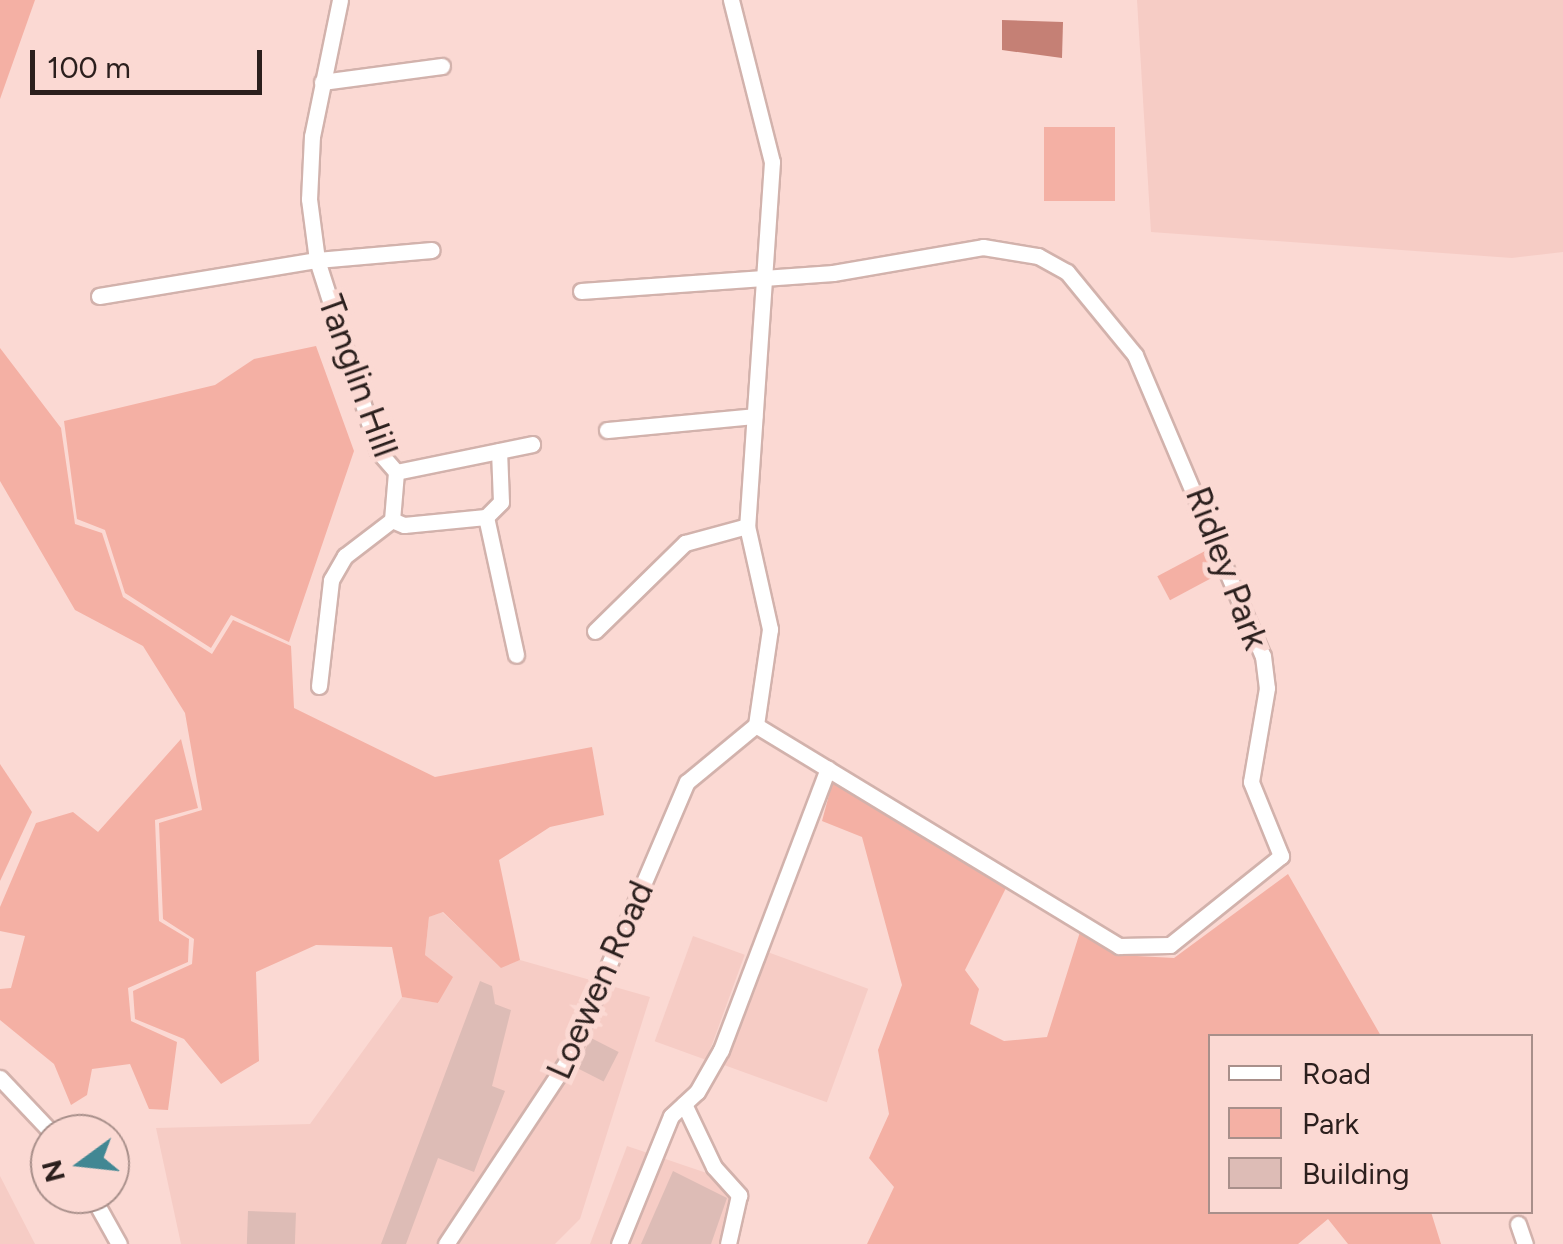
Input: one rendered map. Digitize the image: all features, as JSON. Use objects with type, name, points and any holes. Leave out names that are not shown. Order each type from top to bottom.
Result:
[{"type":"street","name":"Tanglin Hill","points":[[340,0],[322,82],[309,199],[317,260],[378,451],[396,472],[532,444]]},
{"type":"street","points":[[731,0],[772,162],[748,526],[770,629],[756,725]]},
{"type":"street","points":[[322,82],[442,66]]},
{"type":"street","name":"Ridley Park","points":[[580,291],[767,276],[983,247],[1038,256],[1091,292],[1176,436],[1262,656],[1267,688],[1251,782],[1281,856],[1170,944],[1136,950],[756,725]]},
{"type":"street","name":"Tanglin Hill","points":[[99,296],[317,260],[432,250]]},
{"type":"street","points":[[607,430],[754,416]]},
{"type":"street","points":[[392,520],[404,526],[486,516],[501,502],[499,451]]},
{"type":"street","points":[[319,686],[331,580],[346,556],[392,520],[396,472]]},
{"type":"street","points":[[486,516],[516,655]]},
{"type":"street","points":[[594,630],[684,542],[748,526]]},
{"type":"street","name":"Loewen Road","points":[[446,1244],[569,1058],[686,782],[756,725]]},
{"type":"street","points":[[618,1244],[671,1116],[684,1104],[721,1050],[828,769]]},
{"type":"street","points":[[0,1078],[35,1114]]},
{"type":"street","points":[[684,1104],[714,1167],[740,1195],[728,1244]]},
{"type":"street","points":[[102,1214],[118,1244]]},
{"type":"street","points":[[1518,1224],[1525,1244]]},
{"type":"shaded area","points":[[1137,0],[1563,0],[1563,252],[1512,258],[1151,232]]},
{"type":"shaded area","points":[[1002,20],[1063,22],[1062,58],[1002,50]]},
{"type":"shaded area","points":[[442,912],[501,967],[520,960],[650,997],[580,1219],[555,1244],[181,1244],[156,1128],[310,1124],[402,997],[439,1003],[425,955],[429,917]]},
{"type":"shaded area","points":[[693,936],[745,955],[706,1060],[655,1041]]},
{"type":"shaded area","points":[[762,950],[868,989],[827,1102],[721,1064]]},
{"type":"shaded area","points":[[627,1146],[742,1185],[719,1244],[590,1244]]},
{"type":"shaded area","points":[[0,1176],[35,1244],[0,1244]]},
{"type":"green space","points":[[0,0],[35,0],[0,99]]},
{"type":"green space","points":[[1044,127],[1115,127],[1115,201],[1044,201]]},
{"type":"green space","points":[[316,346],[354,451],[289,642],[231,615],[211,648],[125,593],[105,530],[77,519],[64,421],[215,385],[254,359]]},
{"type":"green space","points":[[0,348],[61,428],[75,524],[102,533],[123,597],[212,654],[233,620],[291,646],[294,708],[435,777],[592,747],[604,815],[550,827],[499,860],[520,960],[501,968],[443,912],[429,917],[425,955],[453,977],[438,1003],[402,997],[392,947],[316,945],[256,972],[259,1061],[221,1084],[184,1039],[135,1019],[133,991],[192,964],[194,939],[163,919],[159,823],[202,810],[185,713],[143,646],[75,610],[0,481]]},
{"type":"green space","points":[[1205,551],[1218,575],[1170,600],[1157,576]]},
{"type":"green space","points":[[181,739],[198,808],[155,820],[159,921],[189,939],[188,962],[128,988],[131,1021],[177,1042],[168,1110],[149,1109],[130,1064],[92,1069],[87,1095],[71,1105],[54,1064],[0,1020],[0,989],[11,988],[25,936],[0,931],[0,907],[36,823],[73,812],[98,832]]},
{"type":"green space","points":[[0,764],[32,812],[0,881]]},
{"type":"green space","points":[[833,780],[1008,884],[965,970],[979,989],[970,1024],[1004,1041],[1047,1037],[1080,932],[1118,955],[1174,958],[1288,874],[1380,1034],[1208,1034],[1208,1214],[1432,1214],[1441,1244],[1348,1244],[1328,1219],[1298,1244],[867,1244],[894,1187],[869,1158],[889,1114],[878,1050],[902,985],[862,837],[822,821]]},
{"type":"building","points":[[480,981],[492,986],[495,1004],[511,1010],[492,1086],[505,1091],[474,1172],[438,1158],[406,1244],[381,1244]]},
{"type":"building","points":[[591,1038],[619,1052],[604,1081],[576,1067]]},
{"type":"building","points":[[673,1171],[727,1198],[711,1244],[641,1244]]},
{"type":"building","points":[[248,1211],[296,1213],[295,1244],[247,1244]]}]
